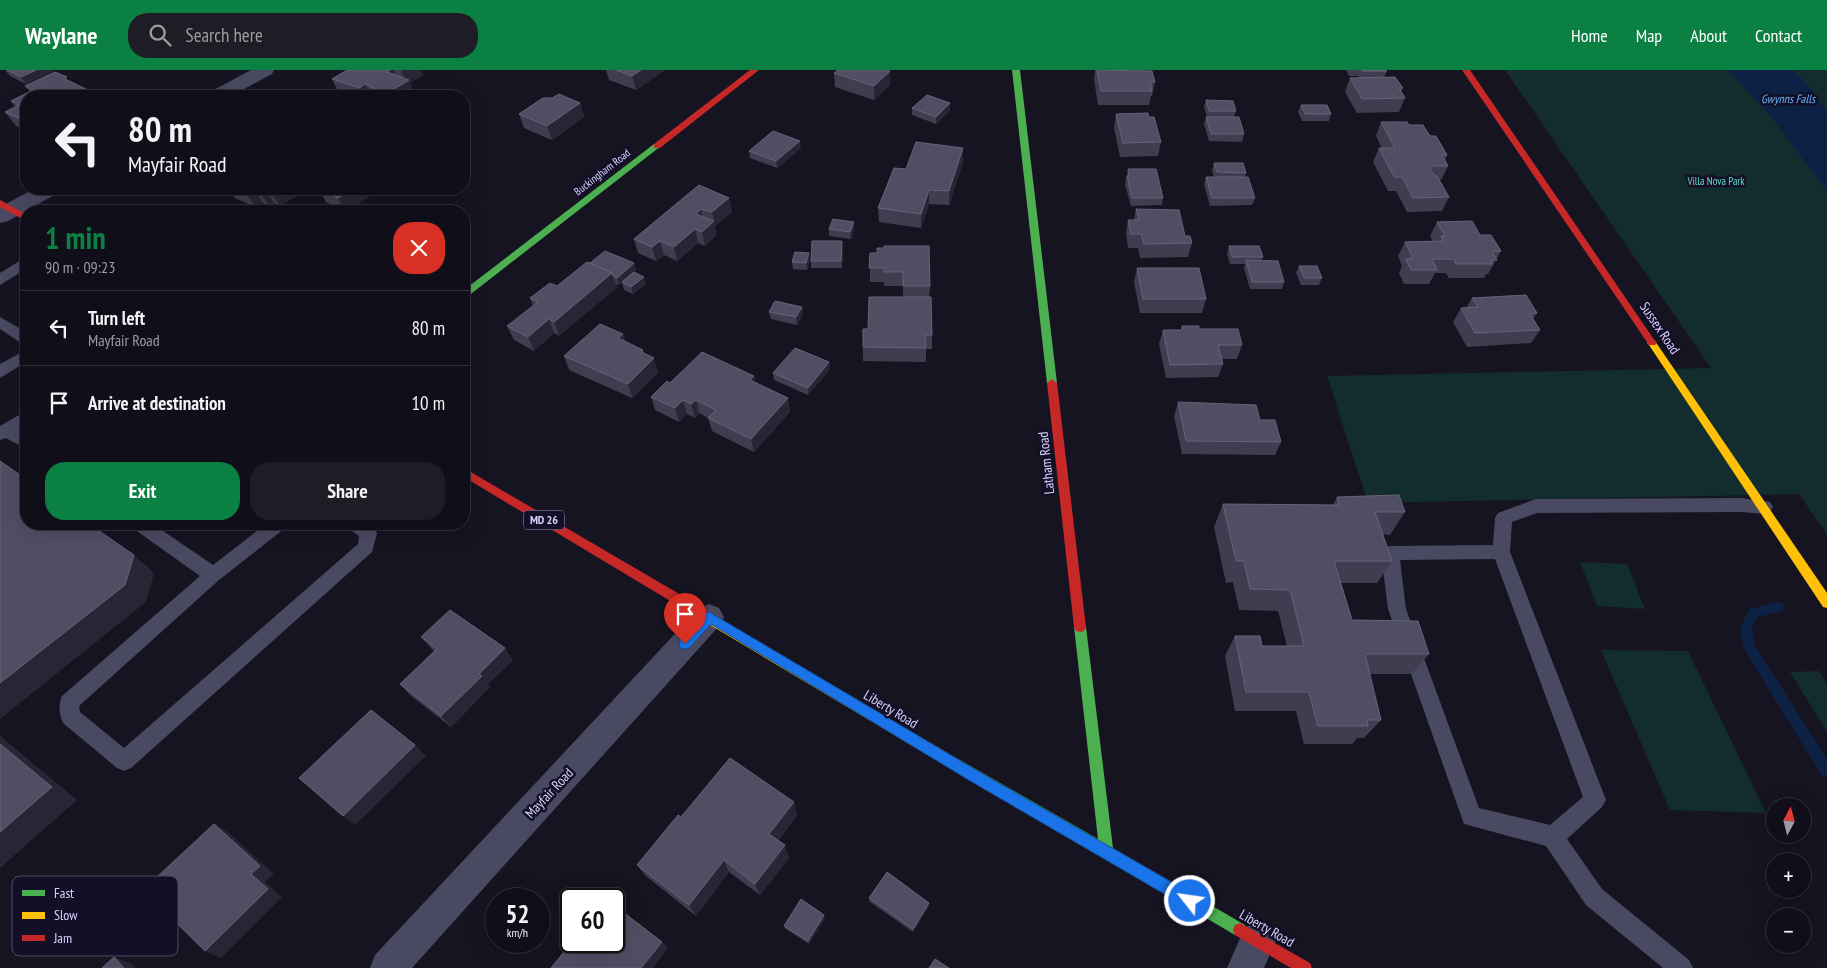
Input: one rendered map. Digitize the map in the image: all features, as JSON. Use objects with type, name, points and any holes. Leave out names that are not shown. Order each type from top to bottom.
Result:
[{"type":"street","points":[[229,90],[265,70]]},
{"type":"street","name":"Buckingham Road","points":[[470,289],[755,70]]},
{"type":"street","name":"Latham Road","points":[[1016,70],[1106,852]]},
{"type":"street","name":"Sussex Road","points":[[1466,70],[1764,507],[1827,604]]},
{"type":"street","points":[[21,205],[39,195]]},
{"type":"street","points":[[9,212],[20,206]]},
{"type":"street","name":"Liberty Road","points":[[470,476],[976,777],[1106,852],[1252,954],[1305,968]]},
{"type":"street","name":"Mayfair Road","points":[[388,968],[709,617]]},
{"type":"lane","points":[[0,280],[20,266]]},
{"type":"lane","points":[[0,322],[20,335]]},
{"type":"lane","points":[[0,372],[20,359]]},
{"type":"lane","points":[[20,421],[4,432],[20,440]]},
{"type":"lane","points":[[1553,837],[1595,800],[1502,552],[1504,518],[1536,506],[1764,507]]},
{"type":"lane","points":[[148,530],[213,576]]},
{"type":"lane","points":[[270,530],[213,576],[69,702],[70,716],[124,761],[366,547],[368,533],[364,530]]},
{"type":"lane","points":[[1502,552],[1390,553],[1397,609],[1472,817],[1553,837],[1594,897],[1682,968]]},
{"type":"green space","name":"Villa Nova Park","points":[[1505,70],[1827,70],[1827,535],[1799,494],[1368,503],[1327,376],[1711,368]]},
{"type":"green space","points":[[1580,562],[1627,564],[1645,609],[1597,606]]},
{"type":"green space","points":[[1601,650],[1688,651],[1766,813],[1670,810]]},
{"type":"green space","points":[[1819,671],[1827,684],[1827,732],[1790,672]]},
{"type":"water","name":"Gwynns Falls","points":[[1728,70],[1793,70],[1806,83],[1827,111],[1827,191],[1773,119]]},
{"type":"building","points":[[7,70],[36,70],[21,77]]},
{"type":"building","points":[[347,70],[390,70],[387,72],[409,80],[393,90],[378,90],[365,84],[360,88],[332,79]]},
{"type":"building","points":[[616,70],[641,70],[632,76]]},
{"type":"building","points":[[838,70],[890,71],[874,86],[834,73]]},
{"type":"building","points":[[1097,70],[1152,71],[1155,82],[1150,82],[1152,91],[1101,91]]},
{"type":"building","points":[[1386,70],[1387,71],[1362,71]]},
{"type":"building","points":[[55,72],[86,89],[33,90],[25,86]]},
{"type":"building","points":[[1395,77],[1403,88],[1399,88],[1405,98],[1362,99],[1350,78]]},
{"type":"building","points":[[559,94],[580,103],[547,126],[519,114],[543,98],[552,98]]},
{"type":"building","points":[[927,95],[950,103],[936,117],[912,108]]},
{"type":"building","points":[[20,96],[20,119],[5,112],[19,105],[11,101]]},
{"type":"building","points":[[1206,100],[1233,101],[1236,111],[1209,111]]},
{"type":"building","points":[[1301,105],[1327,105],[1331,114],[1305,114]]},
{"type":"building","points":[[1148,113],[1149,117],[1154,117],[1161,142],[1123,143],[1116,114]]},
{"type":"building","points":[[1206,117],[1239,117],[1244,134],[1211,134]]},
{"type":"building","points":[[1381,122],[1407,122],[1409,125],[1423,125],[1430,136],[1436,136],[1447,155],[1442,155],[1448,166],[1429,166],[1449,197],[1413,198],[1402,177],[1394,177],[1379,148],[1395,148]]},
{"type":"building","points":[[773,131],[800,141],[776,161],[749,151]]},
{"type":"building","points":[[916,142],[963,148],[949,191],[929,190],[921,214],[878,208],[894,168],[906,169]]},
{"type":"building","points":[[1214,163],[1243,163],[1246,173],[1217,172]]},
{"type":"building","points":[[1128,169],[1156,169],[1163,198],[1132,198],[1127,176],[1129,176]]},
{"type":"building","points":[[1206,177],[1248,177],[1255,198],[1212,198]]},
{"type":"building","points":[[699,185],[729,198],[712,212],[701,209],[696,214],[714,221],[702,232],[695,229],[674,247],[660,241],[652,247],[634,239]]},
{"type":"building","points":[[332,195],[343,195],[338,198]]},
{"type":"building","points":[[1136,209],[1179,210],[1185,236],[1190,236],[1192,243],[1144,244],[1141,234],[1131,234],[1128,220],[1139,220]]},
{"type":"building","points":[[833,219],[854,222],[850,232],[829,229]]},
{"type":"building","points":[[1472,221],[1480,235],[1491,235],[1501,251],[1492,252],[1497,260],[1491,260],[1492,264],[1456,264],[1454,259],[1432,259],[1437,270],[1411,270],[1406,259],[1413,258],[1405,242],[1443,241],[1441,236],[1445,236],[1437,222]]},
{"type":"building","points":[[812,241],[842,241],[841,261],[811,261]]},
{"type":"building","points":[[884,246],[929,246],[930,286],[903,286],[903,272],[884,272],[884,268],[869,268],[870,253],[877,253],[877,248],[884,248]]},
{"type":"building","points":[[1229,246],[1259,246],[1263,257],[1232,257]]},
{"type":"building","points":[[605,251],[634,263],[617,278],[612,273],[590,263]]},
{"type":"building","points":[[795,252],[809,253],[806,263],[792,262]]},
{"type":"building","points":[[1246,260],[1278,261],[1284,282],[1252,282]]},
{"type":"building","points":[[587,262],[612,273],[554,322],[549,319],[528,337],[507,326],[538,302],[530,298],[550,283],[557,286]]},
{"type":"building","points":[[1299,266],[1317,266],[1322,278],[1304,278]]},
{"type":"building","points":[[1137,268],[1199,268],[1206,299],[1143,299]]},
{"type":"building","points":[[634,272],[644,277],[631,287],[622,282]]},
{"type":"building","points":[[1526,295],[1537,313],[1530,314],[1540,330],[1475,333],[1461,308],[1478,307],[1472,298]]},
{"type":"building","points":[[869,297],[931,297],[932,335],[925,335],[926,348],[863,347],[863,329],[868,329]]},
{"type":"building","points":[[775,301],[802,307],[796,317],[769,312]]},
{"type":"building","points":[[600,324],[623,334],[618,338],[643,350],[641,352],[654,358],[628,384],[564,356]]},
{"type":"building","points":[[1182,326],[1199,326],[1199,329],[1238,329],[1242,345],[1218,345],[1223,364],[1170,365],[1163,330],[1182,330]]},
{"type":"building","points":[[795,348],[829,362],[808,388],[773,373]]},
{"type":"building","points":[[702,352],[754,376],[750,380],[788,398],[751,439],[708,418],[716,410],[696,400],[691,404],[683,400],[675,408],[651,397],[667,381],[670,383]]},
{"type":"building","points":[[1178,402],[1256,405],[1260,420],[1275,420],[1281,442],[1186,441]]},
{"type":"building","points":[[0,461],[20,475],[20,530],[98,530],[134,555],[125,585],[0,683]]},
{"type":"building","points":[[1399,495],[1405,512],[1375,512],[1392,561],[1334,561],[1352,620],[1418,621],[1429,654],[1365,654],[1381,720],[1367,720],[1368,726],[1318,726],[1309,692],[1246,692],[1235,636],[1260,636],[1262,646],[1304,646],[1290,590],[1250,589],[1244,561],[1236,561],[1223,504],[1339,505],[1337,497]]},
{"type":"building","points":[[450,610],[505,648],[479,674],[482,676],[441,716],[400,684],[437,649],[421,637]]},
{"type":"building","points":[[371,710],[415,745],[343,816],[299,778]]},
{"type":"building","points":[[0,744],[52,787],[0,832]]},
{"type":"building","points":[[730,758],[794,802],[769,834],[785,845],[755,884],[724,860],[689,905],[637,865],[678,815],[681,817]]},
{"type":"building","points":[[214,824],[260,866],[251,874],[268,889],[205,951],[178,924],[178,876],[158,876]]},
{"type":"building","points":[[887,872],[929,903],[913,929],[869,898]]},
{"type":"building","points":[[801,899],[824,915],[808,941],[784,926]]},
{"type":"building","points":[[625,913],[662,942],[641,968],[551,968],[563,953],[625,953]]},
{"type":"building","points":[[114,957],[124,968],[102,968]]},
{"type":"building","points":[[935,959],[949,968],[929,968]]},
{"type":"waterway","points":[[1778,607],[1753,613],[1746,628],[1749,647],[1827,771]]},
{"type":"traffic: fast","points":[[1016,70],[1052,383]]},
{"type":"traffic: fast","points":[[470,290],[657,146]]},
{"type":"traffic: fast","points":[[1080,627],[1106,852]]},
{"type":"traffic: fast","points":[[941,756],[1240,930]]},
{"type":"traffic: slow","points":[[1652,343],[1827,603]]},
{"type":"traffic: slow","points":[[706,616],[941,756]]},
{"type":"traffic: jam","points":[[657,146],[755,70]]},
{"type":"traffic: jam","points":[[1466,70],[1652,343]]},
{"type":"traffic: jam","points":[[0,203],[20,215]]},
{"type":"traffic: jam","points":[[1052,383],[1080,627]]},
{"type":"traffic: jam","points":[[470,476],[706,616]]},
{"type":"traffic: jam","points":[[1240,930],[1305,968]]},
{"type":"route","points":[[685,644],[709,617],[976,777],[1190,901]]}]
